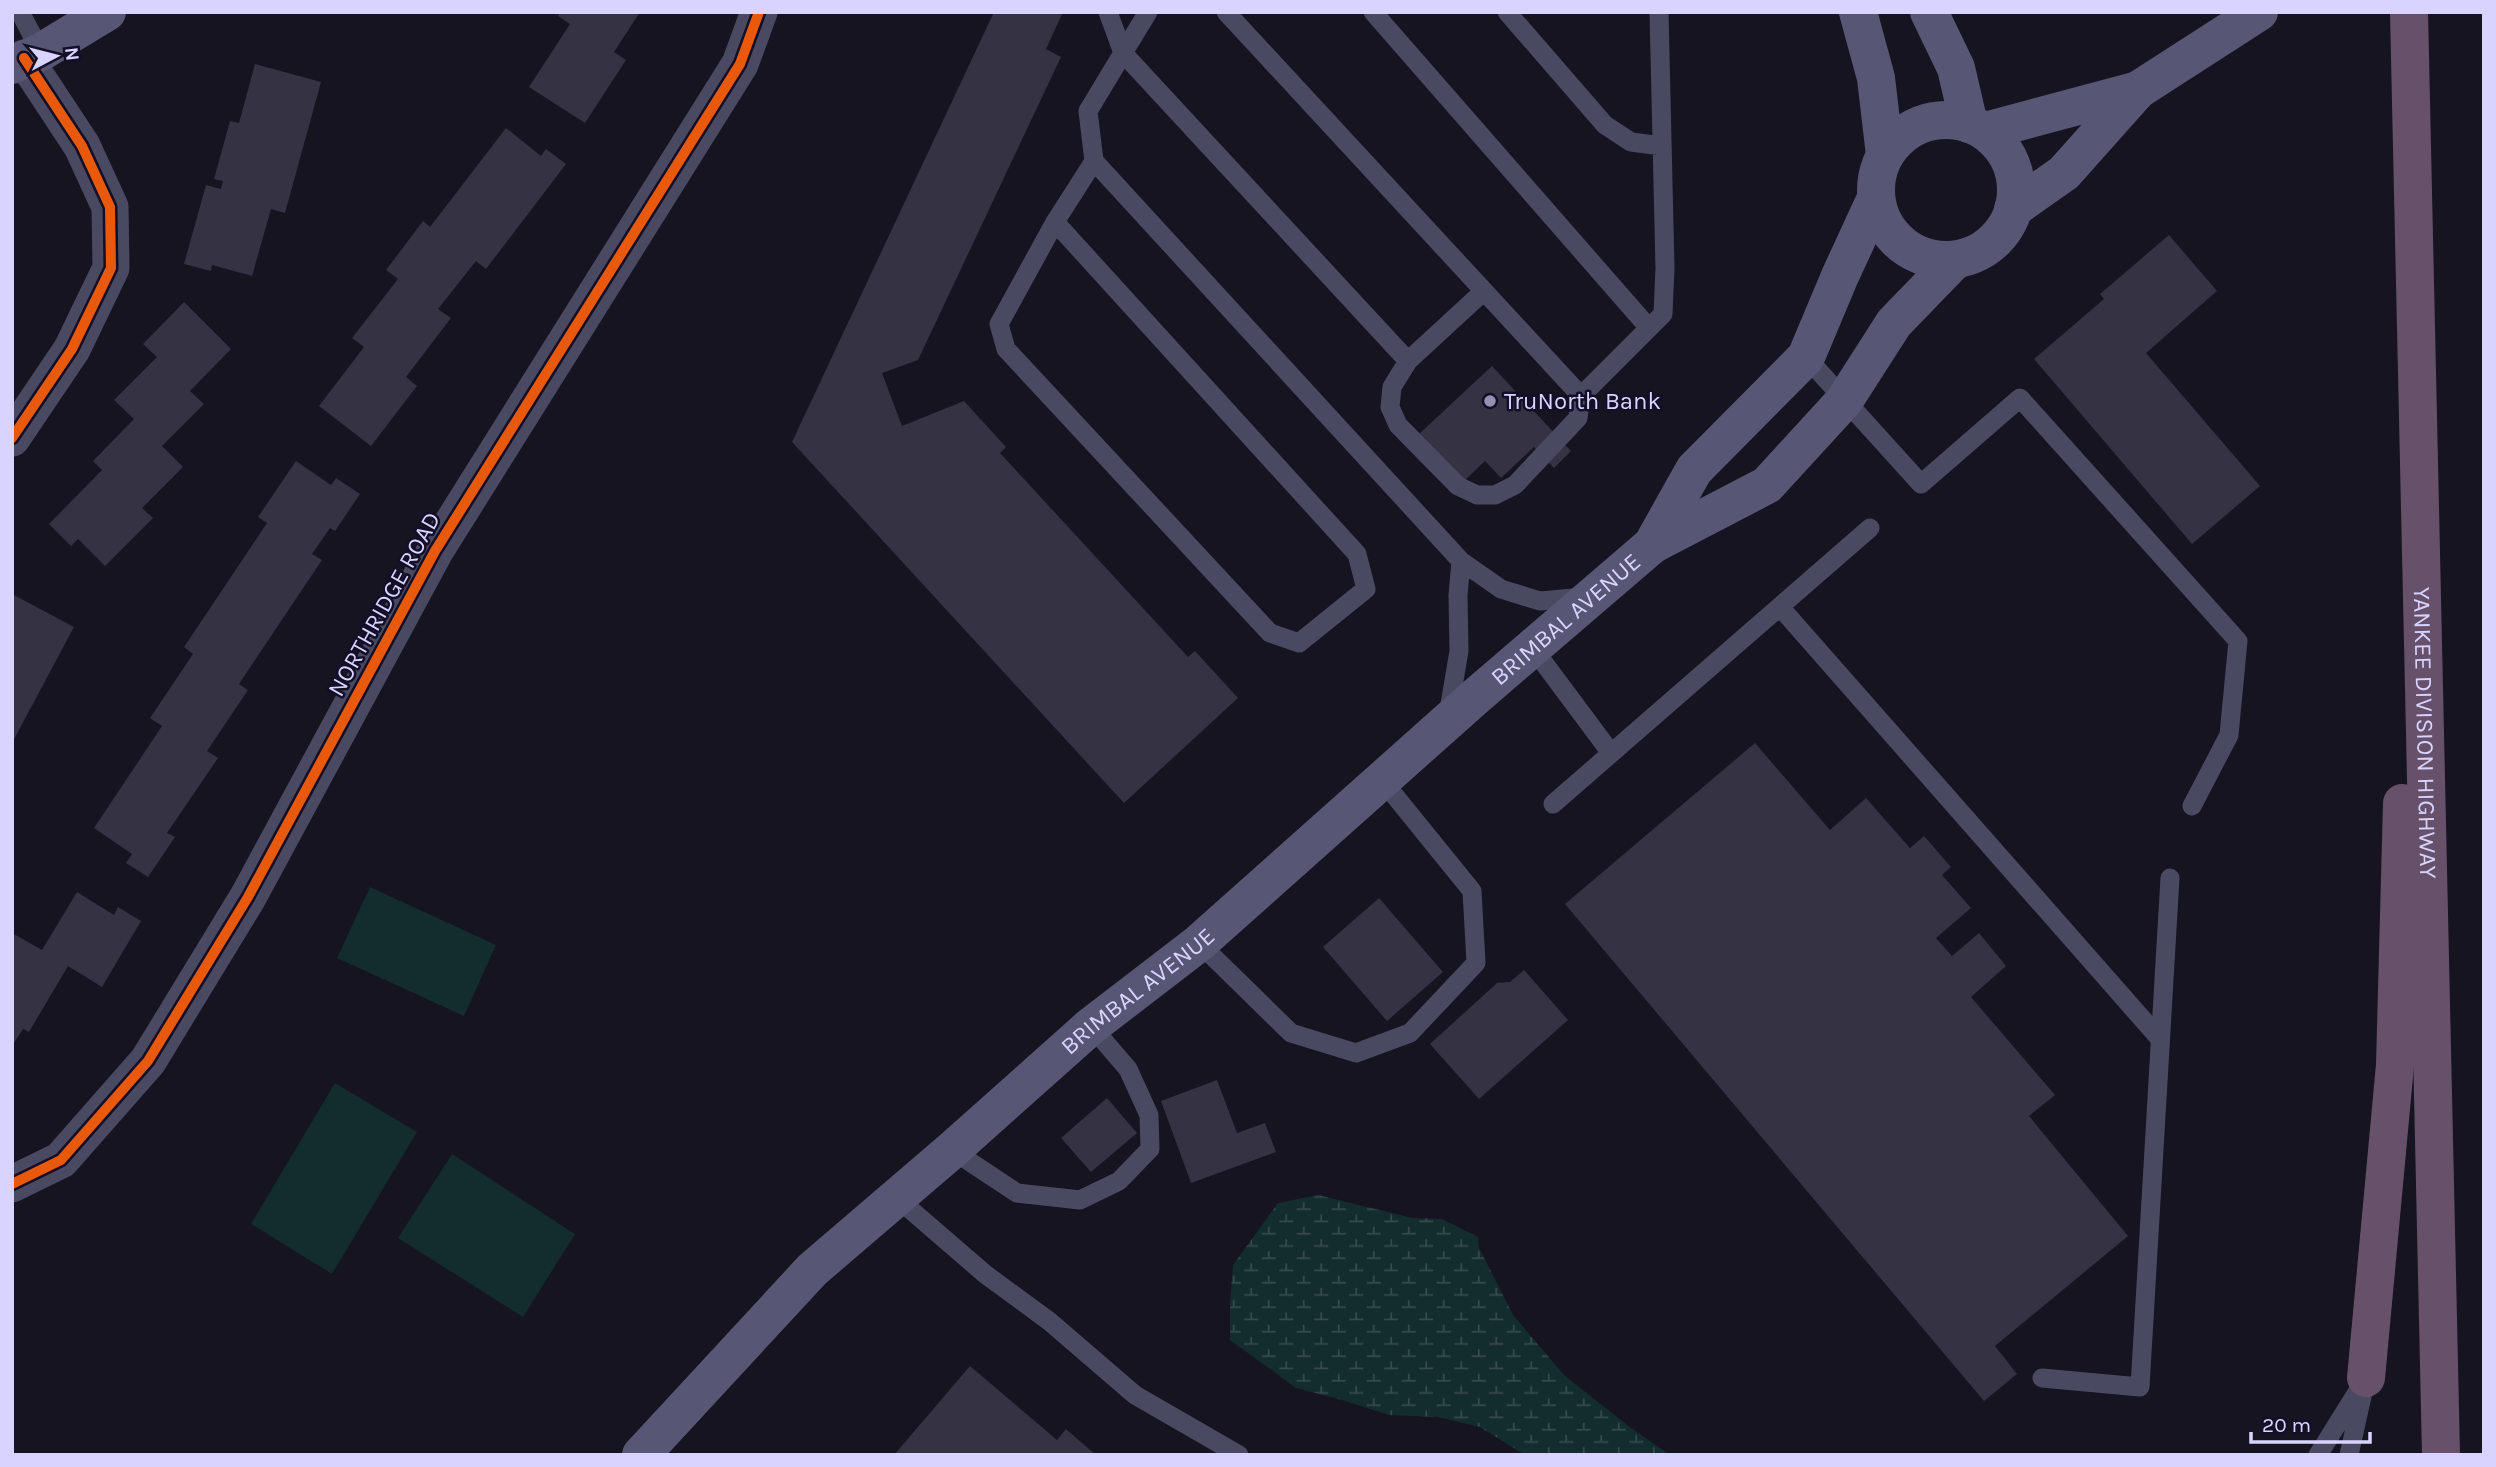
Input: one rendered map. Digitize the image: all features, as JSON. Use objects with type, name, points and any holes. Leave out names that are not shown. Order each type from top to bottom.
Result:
[{"type":"highway","name":"YANKEE DIVISION HIGHWAY","points":[[2409,12],[2441,1455]]},
{"type":"highway","points":[[2366,1378],[2395,1065],[2416,318]]},
{"type":"main road","points":[[25,59],[107,12]]},
{"type":"main road","points":[[1858,12],[1876,78],[1885,155]]},
{"type":"main road","points":[[1876,198],[1882,219],[1894,238],[1912,251],[1933,259],[1955,260],[1975,254],[1992,243],[2005,227],[2013,209],[2016,187],[2011,165],[2001,146],[1977,127],[1956,68],[1929,12]]},
{"type":"main road","points":[[2013,209],[2064,173],[2137,90],[2259,12]]},
{"type":"main road","points":[[1652,545],[1693,470],[1806,357],[1876,198],[1878,176],[1885,155],[1900,136],[1922,124],[1945,120],[1977,127],[2137,90]]},
{"type":"main road","points":[[1652,545],[1767,485],[1844,401],[1894,323],[1955,260]]},
{"type":"main road","name":"BRIMBAL AVENUE","points":[[642,1455],[812,1270],[1091,1026],[1199,943],[1447,721],[1652,545]]},
{"type":"street","name":"NORTHRIDGE ROAD","points":[[12,1184],[61,1160],[148,1061],[248,897],[435,551],[740,64],[759,12]]},
{"type":"street","points":[[12,438],[72,349],[111,268],[110,207],[82,146],[25,59]]},
{"type":"lane","points":[[20,12],[25,59]]},
{"type":"lane","points":[[1108,12],[1123,53],[1408,361]]},
{"type":"lane","points":[[1148,12],[1088,111],[1094,161],[1461,561],[1501,589],[1540,601],[1591,597]]},
{"type":"lane","points":[[1226,12],[1581,396]]},
{"type":"lane","points":[[1373,12],[1649,328]]},
{"type":"lane","points":[[1507,12],[1605,125],[1631,142],[1662,146]]},
{"type":"lane","points":[[1484,291],[1408,361],[1392,387],[1390,407],[1398,425],[1458,486],[1477,495],[1495,495],[1515,485],[1578,418],[1581,396],[1663,314],[1665,268],[1659,12]]},
{"type":"lane","points":[[1055,222],[1357,554],[1366,589],[1299,643],[1270,633],[1006,349],[999,324],[1055,222],[1094,161]]},
{"type":"lane","points":[[1806,357],[1921,484],[2020,398],[2238,641],[2229,735],[2192,806]]},
{"type":"lane","points":[[1553,804],[1870,528]]},
{"type":"lane","points":[[1447,721],[1459,652],[1458,595],[1461,561]]},
{"type":"lane","points":[[1780,607],[2160,1040]]},
{"type":"lane","points":[[1532,647],[1611,753]]},
{"type":"lane","points":[[1199,943],[1290,1033],[1356,1053],[1409,1033],[1476,963],[1472,891],[1382,780]]},
{"type":"lane","points":[[2042,1378],[2140,1387],[2170,878]]},
{"type":"lane","points":[[952,1150],[1017,1194],[1080,1200],[1119,1181],[1150,1149],[1149,1115],[1128,1069],[1091,1026]]},
{"type":"lane","points":[[897,1198],[985,1274],[1049,1321],[1135,1395],[1239,1455]]},
{"type":"lane","points":[[2318,1455],[2366,1378]]},
{"type":"lane","points":[[2349,1455],[2366,1378]]},
{"type":"green space","points":[[370,887],[496,945],[464,1016],[337,958]]},
{"type":"green space","points":[[335,1083],[417,1132],[332,1274],[251,1224]]},
{"type":"green space","points":[[452,1154],[575,1234],[523,1317],[398,1238]]},
{"type":"green space","points":[[1318,1195],[1412,1218],[1442,1219],[1478,1237],[1479,1248],[1513,1315],[1565,1376],[1670,1455],[1525,1455],[1480,1427],[1438,1417],[1389,1415],[1296,1388],[1230,1340],[1233,1265],[1278,1203]]},
{"type":"building","points":[[560,12],[640,12],[614,52],[626,60],[585,123],[529,87],[570,24],[558,16]]},
{"type":"building","points":[[994,12],[1063,12],[1046,49],[1061,57],[918,360],[882,373],[902,426],[964,401],[1006,447],[1000,453],[1188,657],[1195,651],[1238,698],[1124,803],[792,442]]},
{"type":"building","points":[[255,64],[321,82],[285,213],[271,209],[252,276],[212,265],[211,271],[184,264],[206,185],[221,189],[223,181],[214,179],[230,121],[239,123]]},
{"type":"building","points":[[506,128],[541,156],[546,149],[566,164],[486,269],[476,261],[438,309],[451,318],[406,377],[417,386],[371,446],[319,406],[364,347],[352,338],[398,279],[386,270],[423,221],[430,227]]},
{"type":"building","points":[[2169,235],[2217,291],[2146,353],[2260,486],[2192,544],[2034,359],[2104,299],[2100,294]]},
{"type":"building","points":[[184,302],[231,349],[190,391],[204,404],[162,446],[183,467],[142,508],[153,518],[105,566],[78,539],[71,546],[49,524],[102,470],[93,461],[134,419],[114,400],[157,357],[143,344]]},
{"type":"building","name":"TruNorth Bank","points":[[1492,366],[1571,451],[1554,468],[1534,447],[1501,478],[1485,461],[1462,483],[1418,435]]},
{"type":"building","points":[[296,461],[331,485],[336,478],[360,494],[335,531],[330,528],[312,554],[322,560],[239,684],[248,690],[207,751],[218,758],[167,833],[175,837],[148,877],[126,863],[132,854],[94,828],[162,726],[150,718],[193,654],[184,647],[267,523],[258,517]]},
{"type":"building","points":[[12,594],[74,627],[12,743]]},
{"type":"building","points":[[1755,743],[1830,830],[1866,798],[1910,848],[1924,836],[1951,867],[1942,875],[1971,908],[1936,938],[1952,956],[1979,933],[2006,966],[1971,997],[2055,1095],[2029,1116],[2128,1236],[1995,1346],[2017,1374],[1984,1401],[1565,904]]},
{"type":"building","points":[[77,892],[114,915],[118,907],[141,921],[102,987],[68,966],[29,1032],[23,1029],[12,1046],[12,933],[42,950]]},
{"type":"building","points":[[1379,898],[1443,972],[1387,1021],[1323,947]]},
{"type":"building","points":[[1524,970],[1568,1020],[1479,1099],[1430,1044],[1497,983],[1510,982]]},
{"type":"building","points":[[1217,1080],[1237,1133],[1265,1123],[1276,1152],[1191,1183],[1161,1101]]},
{"type":"building","points":[[1107,1098],[1137,1133],[1091,1172],[1061,1138]]},
{"type":"building","points":[[970,1366],[1057,1440],[1066,1429],[1096,1455],[894,1455]]},
{"type":"cycle path","points":[[12,1184],[61,1160],[148,1061],[248,897],[435,551],[740,64],[759,12]]},
{"type":"cycle path","points":[[12,438],[72,349],[111,268],[110,207],[82,146],[24,58]]},
{"type":"place","name":"TruNorth Bank","points":[[1490,401]]}]
